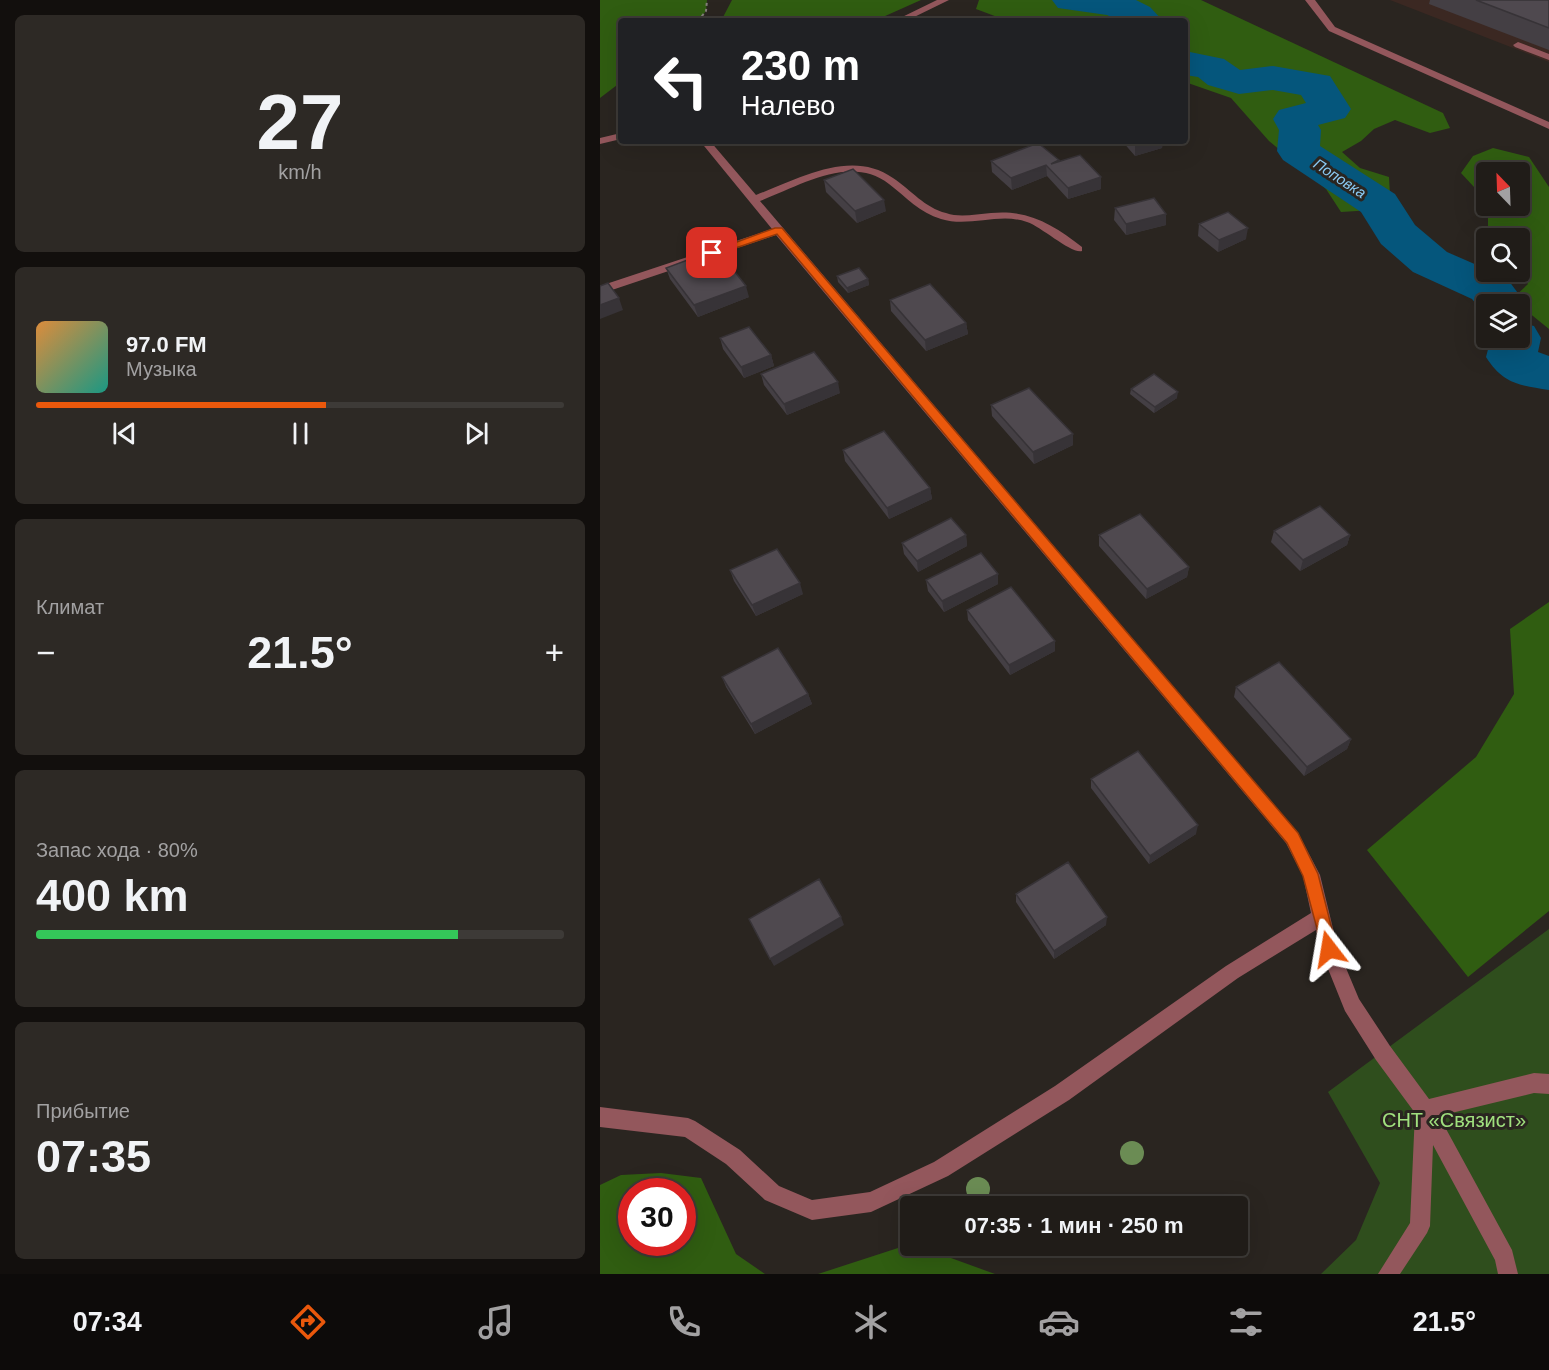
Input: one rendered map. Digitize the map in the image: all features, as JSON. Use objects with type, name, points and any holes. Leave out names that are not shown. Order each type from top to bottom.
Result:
[{"type":"street","points":[[905,18],[944,0]]},
{"type":"street","points":[[1310,0],[1332,29],[1549,126]]},
{"type":"street","points":[[1518,45],[1549,57]]},
{"type":"street","points":[[600,141],[618,137]]},
{"type":"street","points":[[707,144],[1292,838],[1311,874],[1329,949],[1352,1005],[1383,1053],[1425,1110],[1505,1257],[1508,1274]]},
{"type":"street","points":[[753,200],[830,172],[853,167],[869,169],[887,177],[924,208],[946,217],[1017,216],[1046,225],[1078,249]]},
{"type":"street","points":[[600,290],[779,230]]},
{"type":"street","points":[[600,1117],[688,1128],[733,1156],[772,1193],[812,1210],[871,1202],[941,1169],[1052,1099],[1232,972],[1321,917]]},
{"type":"street","points":[[1425,1110],[1533,1083],[1549,1084]]},
{"type":"street","points":[[1388,1274],[1420,1226],[1425,1110]]},
{"type":"path","points":[[700,18],[706,10],[707,0]]},
{"type":"shaded area","points":[[1390,0],[1549,0],[1549,62]]},
{"type":"green space","points":[[600,0],[707,0],[706,11],[700,18],[618,18],[618,84],[600,98]]},
{"type":"green space","points":[[732,0],[921,0],[881,18],[723,18]]},
{"type":"green space","points":[[979,0],[1201,0],[1443,113],[1450,128],[1430,133],[1395,120],[1374,129],[1361,141],[1342,152],[1360,168],[1389,177],[1390,195],[1373,210],[1341,212],[1326,189],[1269,141],[1231,98],[1188,83],[1188,18],[1000,18],[976,9]]},
{"type":"green space","points":[[1493,148],[1529,157],[1549,187],[1549,329],[1530,314],[1530,294],[1517,294],[1528,284],[1526,282],[1530,282],[1530,228],[1488,228],[1488,216],[1530,216],[1530,162],[1476,162],[1476,189],[1461,173],[1473,156]]},
{"type":"green space","points":[[1549,602],[1549,911],[1468,977],[1367,850],[1476,757],[1514,694],[1510,629]]},
{"type":"green space","name":"СНТ «Связист»","points":[[1549,929],[1549,1274],[1321,1274],[1356,1240],[1380,1183],[1328,1092]]},
{"type":"green space","points":[[661,1173],[701,1178],[736,1254],[765,1274],[600,1274],[600,1185],[621,1175]]},
{"type":"green space","points":[[898,1248],[900,1248],[900,1256],[946,1256],[995,1274],[818,1274]]},
{"type":"building","points":[[1476,0],[1549,0],[1549,28]]},
{"type":"building","points":[[1039,144],[1059,160],[1051,164],[1080,155],[1101,177],[1068,188],[1046,165],[1011,178],[991,161]]},
{"type":"building","points":[[853,169],[884,200],[855,211],[824,180]]},
{"type":"building","points":[[1154,198],[1166,214],[1126,224],[1115,208]]},
{"type":"building","points":[[1228,212],[1248,228],[1219,240],[1199,224]]},
{"type":"building","points":[[717,249],[746,286],[694,305],[666,268]]},
{"type":"building","points":[[859,268],[868,279],[847,288],[837,276]]},
{"type":"building","points":[[608,283],[619,298],[600,305],[600,286]]},
{"type":"building","points":[[930,284],[966,323],[925,340],[890,300]]},
{"type":"building","points":[[749,327],[771,355],[741,367],[720,338]]},
{"type":"building","points":[[814,352],[838,382],[784,404],[761,374]]},
{"type":"building","points":[[1154,374],[1178,392],[1155,407],[1131,389]]},
{"type":"building","points":[[1029,388],[1073,434],[1033,452],[991,405]]},
{"type":"building","points":[[884,431],[930,488],[887,508],[843,450]]},
{"type":"building","points":[[1320,506],[1350,535],[1303,560],[1274,531]]},
{"type":"building","points":[[1140,514],[1189,567],[1147,589],[1099,535]]},
{"type":"building","points":[[951,518],[966,535],[917,561],[902,543]]},
{"type":"building","points":[[777,549],[800,583],[752,605],[730,570]]},
{"type":"building","points":[[981,553],[998,574],[942,601],[926,580]]},
{"type":"building","points":[[1011,587],[1055,641],[1009,665],[967,610]]},
{"type":"building","points":[[778,648],[808,694],[751,724],[722,677]]},
{"type":"building","points":[[1279,662],[1351,739],[1307,767],[1236,687]]},
{"type":"building","points":[[1138,751],[1198,825],[1150,856],[1091,779]]},
{"type":"building","points":[[1068,862],[1107,917],[1054,951],[1016,894]]},
{"type":"building","points":[[819,879],[841,917],[770,959],[749,919]]},
{"type":"waterway","name":"Поповка","points":[[1071,0],[1119,7],[1140,18]]},
{"type":"waterway","name":"Поповка","points":[[1188,63],[1210,67],[1222,77],[1239,82],[1273,78],[1316,85],[1330,109],[1294,119],[1300,130],[1298,151],[1379,204],[1397,234],[1430,262],[1489,288],[1494,294]]},
{"type":"waterway","name":"Поповка","points":[[1513,348],[1511,357],[1525,369],[1549,373]]},
{"type":"route","points":[[712,253],[779,230],[1292,838],[1311,874],[1329,949]]}]
